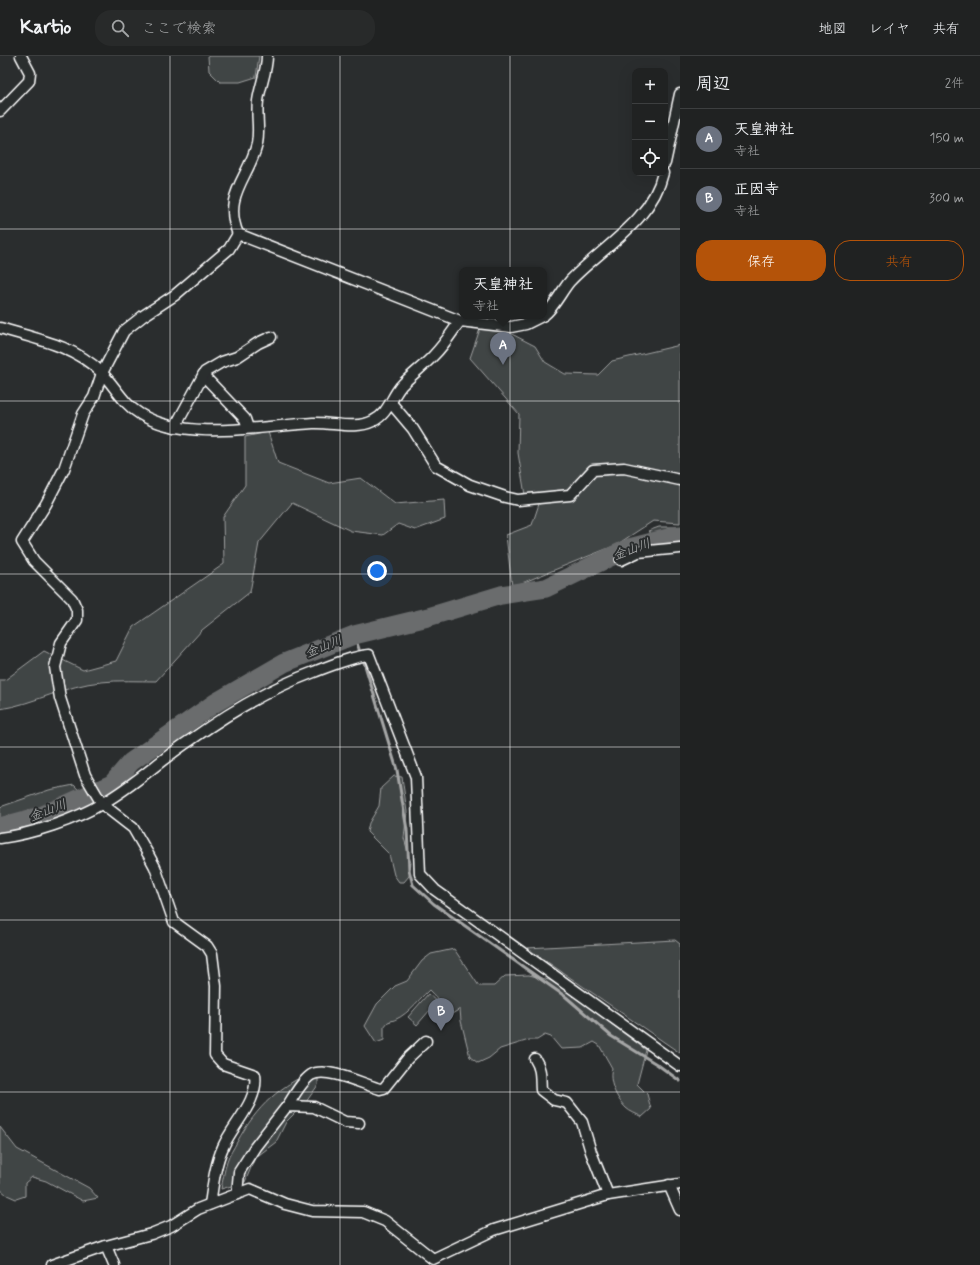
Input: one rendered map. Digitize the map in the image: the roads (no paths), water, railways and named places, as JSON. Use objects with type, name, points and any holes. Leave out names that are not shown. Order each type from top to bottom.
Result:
[{"type":"street","points":[[0,111],[29,81],[30,73],[21,56]]},
{"type":"street","points":[[266,56],[258,102],[259,125],[256,144],[251,160],[242,176],[233,202],[234,224],[238,234],[460,321],[511,327],[526,324],[537,319]]},
{"type":"street","points":[[668,149],[680,94]]},
{"type":"street","points":[[547,311],[577,274],[640,217],[658,189],[662,176]]},
{"type":"street","points":[[210,1204],[218,1160],[223,1146],[255,1091],[255,1075],[223,1064],[214,1055],[216,986],[212,954],[207,946],[174,922],[155,867],[133,828],[100,802],[85,775],[60,698],[55,667],[61,643],[77,620],[77,610],[72,599],[34,561],[22,542],[46,504],[64,469],[83,414],[94,397],[102,373],[124,331],[143,316],[175,295],[229,249],[238,234]]},
{"type":"street","points":[[0,328],[38,337],[68,349],[102,373],[122,398],[140,414],[162,424],[175,427],[234,431],[248,428],[315,423],[358,425],[372,422],[382,415],[401,386],[435,354],[460,321]]},
{"type":"street","points":[[175,427],[203,376],[209,369],[237,357],[258,343],[271,337]]},
{"type":"street","points":[[203,376],[245,419],[248,428]]},
{"type":"street","points":[[391,403],[413,429],[436,466],[470,485],[505,497],[518,500],[570,495],[592,470],[624,468],[680,480]]},
{"type":"street","points":[[621,560],[638,552],[680,548]]},
{"type":"street","points":[[0,838],[25,835],[100,802],[130,786],[191,739],[246,704],[298,678],[336,664],[369,655],[416,777],[420,874],[423,879],[435,890],[680,1066]]},
{"type":"street","points":[[237,1194],[239,1172],[255,1147],[302,1085],[312,1075],[325,1072],[380,1089],[384,1088],[408,1058],[426,1041]]},
{"type":"street","points":[[535,1059],[540,1066],[542,1075],[541,1090],[554,1100],[567,1103],[582,1122],[591,1152],[608,1195]]},
{"type":"street","points":[[286,1107],[314,1107],[345,1122],[359,1124]]},
{"type":"street","points":[[52,1265],[106,1246],[151,1234],[172,1226],[198,1209],[250,1190],[285,1204],[312,1211],[364,1212],[385,1221],[429,1262],[494,1230],[608,1195],[680,1184]]},
{"type":"street","points":[[669,1185],[680,1210]]},
{"type":"street","points":[[106,1246],[114,1265]]},
{"type":"waterway","name":"金山川","points":[[0,827],[41,816],[112,784],[131,762],[215,703],[284,663],[354,635],[428,617],[501,595],[546,588],[629,548],[680,535]]},
{"type":"waterway","points":[[354,635],[359,649]]},
{"type":"waterway","points":[[364,662],[397,770],[407,830],[409,870],[413,885],[434,904],[566,997],[611,1036],[658,1065],[680,1081]]},
{"type":"place","name":"天皇神社","points":[[503,365]]},
{"type":"place","name":"正因寺","points":[[441,1031]]}]
